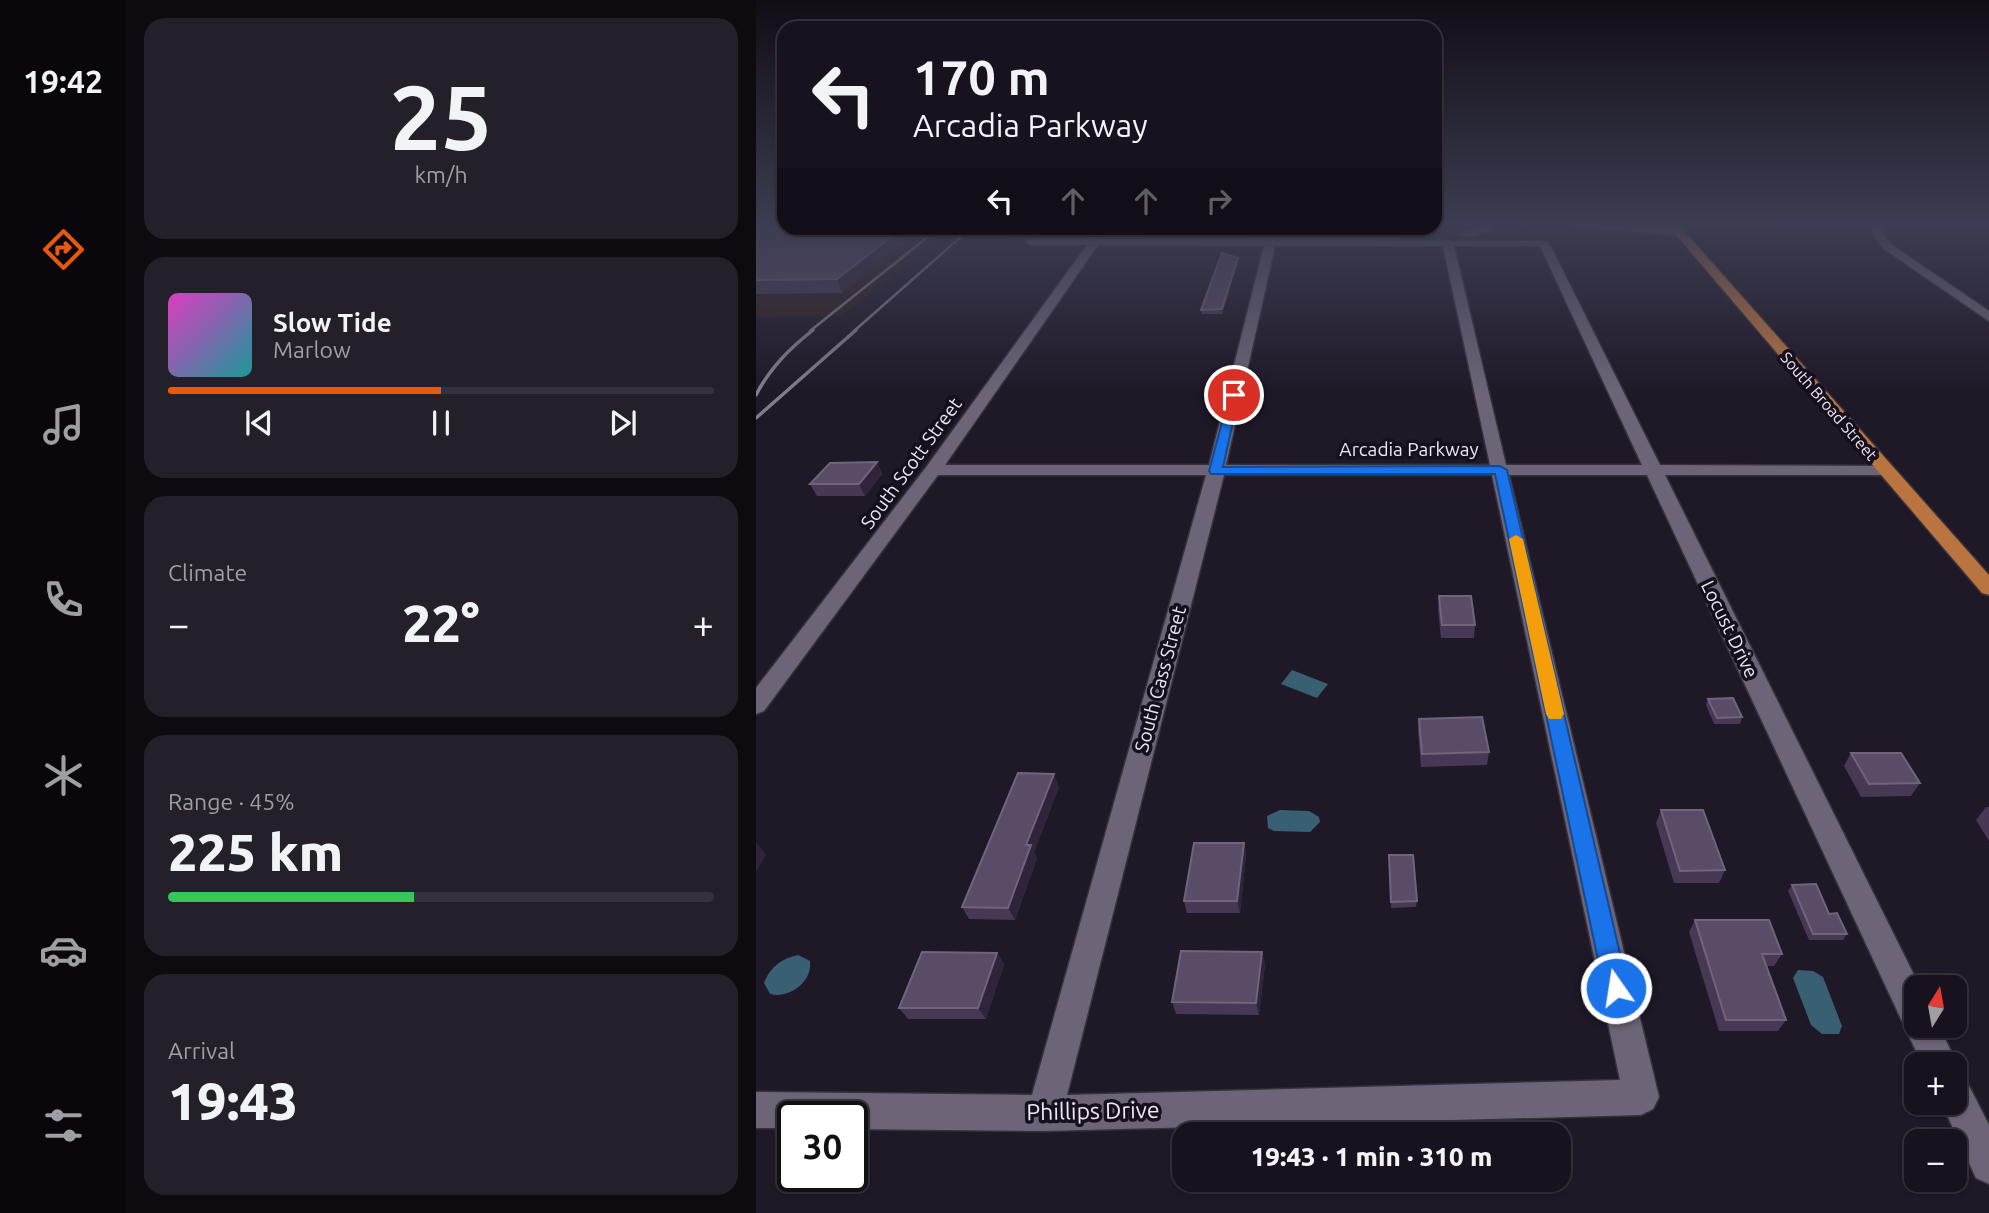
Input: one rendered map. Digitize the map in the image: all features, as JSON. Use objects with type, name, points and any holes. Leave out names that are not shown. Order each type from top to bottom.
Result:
[{"type":"main road","name":"South Broad Street","points":[[1720,280],[1989,588]]},
{"type":"street","name":"South Scott Street","points":[[756,705],[933,470],[1068,280]]},
{"type":"street","name":"South Cass Street","points":[[1045,1113],[1216,471],[1258,280]]},
{"type":"street","points":[[1456,280],[1500,470]]},
{"type":"street","name":"Locust Drive","points":[[1562,280],[1904,989]]},
{"type":"street","points":[[1935,280],[1989,317]]},
{"type":"street","name":"Arcadia Parkway","points":[[933,470],[1885,470]]},
{"type":"street","name":"Phillips Drive","points":[[756,1110],[1045,1113],[1641,1097],[1500,470]]},
{"type":"street","points":[[1965,1115],[1989,1165]]},
{"type":"shaded area","points":[[756,280],[887,280],[842,316],[756,317]]},
{"type":"water","points":[[1292,670],[1328,684],[1317,698],[1281,684]]},
{"type":"water","points":[[1280,810],[1309,811],[1319,817],[1320,822],[1310,832],[1274,831],[1268,828],[1267,816]]},
{"type":"water","points":[[798,955],[810,961],[808,976],[804,982],[785,994],[770,994],[764,983],[770,972],[782,961]]},
{"type":"water","points":[[1798,970],[1813,971],[1823,977],[1842,1026],[1839,1034],[1822,1034],[1811,1025],[1793,978]]},
{"type":"building","points":[[1212,280],[1231,280],[1222,309],[1201,310]]},
{"type":"building","points":[[877,462],[859,484],[810,484],[830,463]]},
{"type":"building","points":[[1439,596],[1471,596],[1475,625],[1442,625]]},
{"type":"building","points":[[1733,698],[1742,717],[1717,718],[1708,699]]},
{"type":"building","points":[[1482,717],[1489,752],[1422,754],[1419,719]]},
{"type":"building","points":[[1851,753],[1901,753],[1920,783],[1869,784]]},
{"type":"building","points":[[1018,773],[1054,774],[1026,845],[1031,845],[1008,908],[962,907]]},
{"type":"building","points":[[1661,810],[1703,810],[1725,870],[1680,871]]},
{"type":"building","points":[[1194,843],[1244,843],[1237,901],[1184,901]]},
{"type":"building","points":[[1389,855],[1413,855],[1417,901],[1391,902]]},
{"type":"building","points":[[1816,884],[1829,914],[1837,913],[1847,934],[1813,934],[1792,885]]},
{"type":"building","points":[[1695,920],[1769,920],[1782,954],[1762,954],[1786,1020],[1726,1020]]},
{"type":"building","points":[[1181,951],[1262,952],[1256,1003],[1172,1002]]},
{"type":"building","points":[[922,952],[997,953],[978,1008],[899,1008]]},
{"type":"railway","points":[[810,331],[874,280]]},
{"type":"railway","points":[[854,331],[912,280]]},
{"type":"railway","points":[[756,395],[781,360],[813,330]]},
{"type":"railway","points":[[756,418],[856,330]]},
{"type":"slow traffic","points":[[1516,539],[1555,714]]},
{"type":"route","points":[[1234,395],[1216,471],[1500,470],[1616,988]]}]
